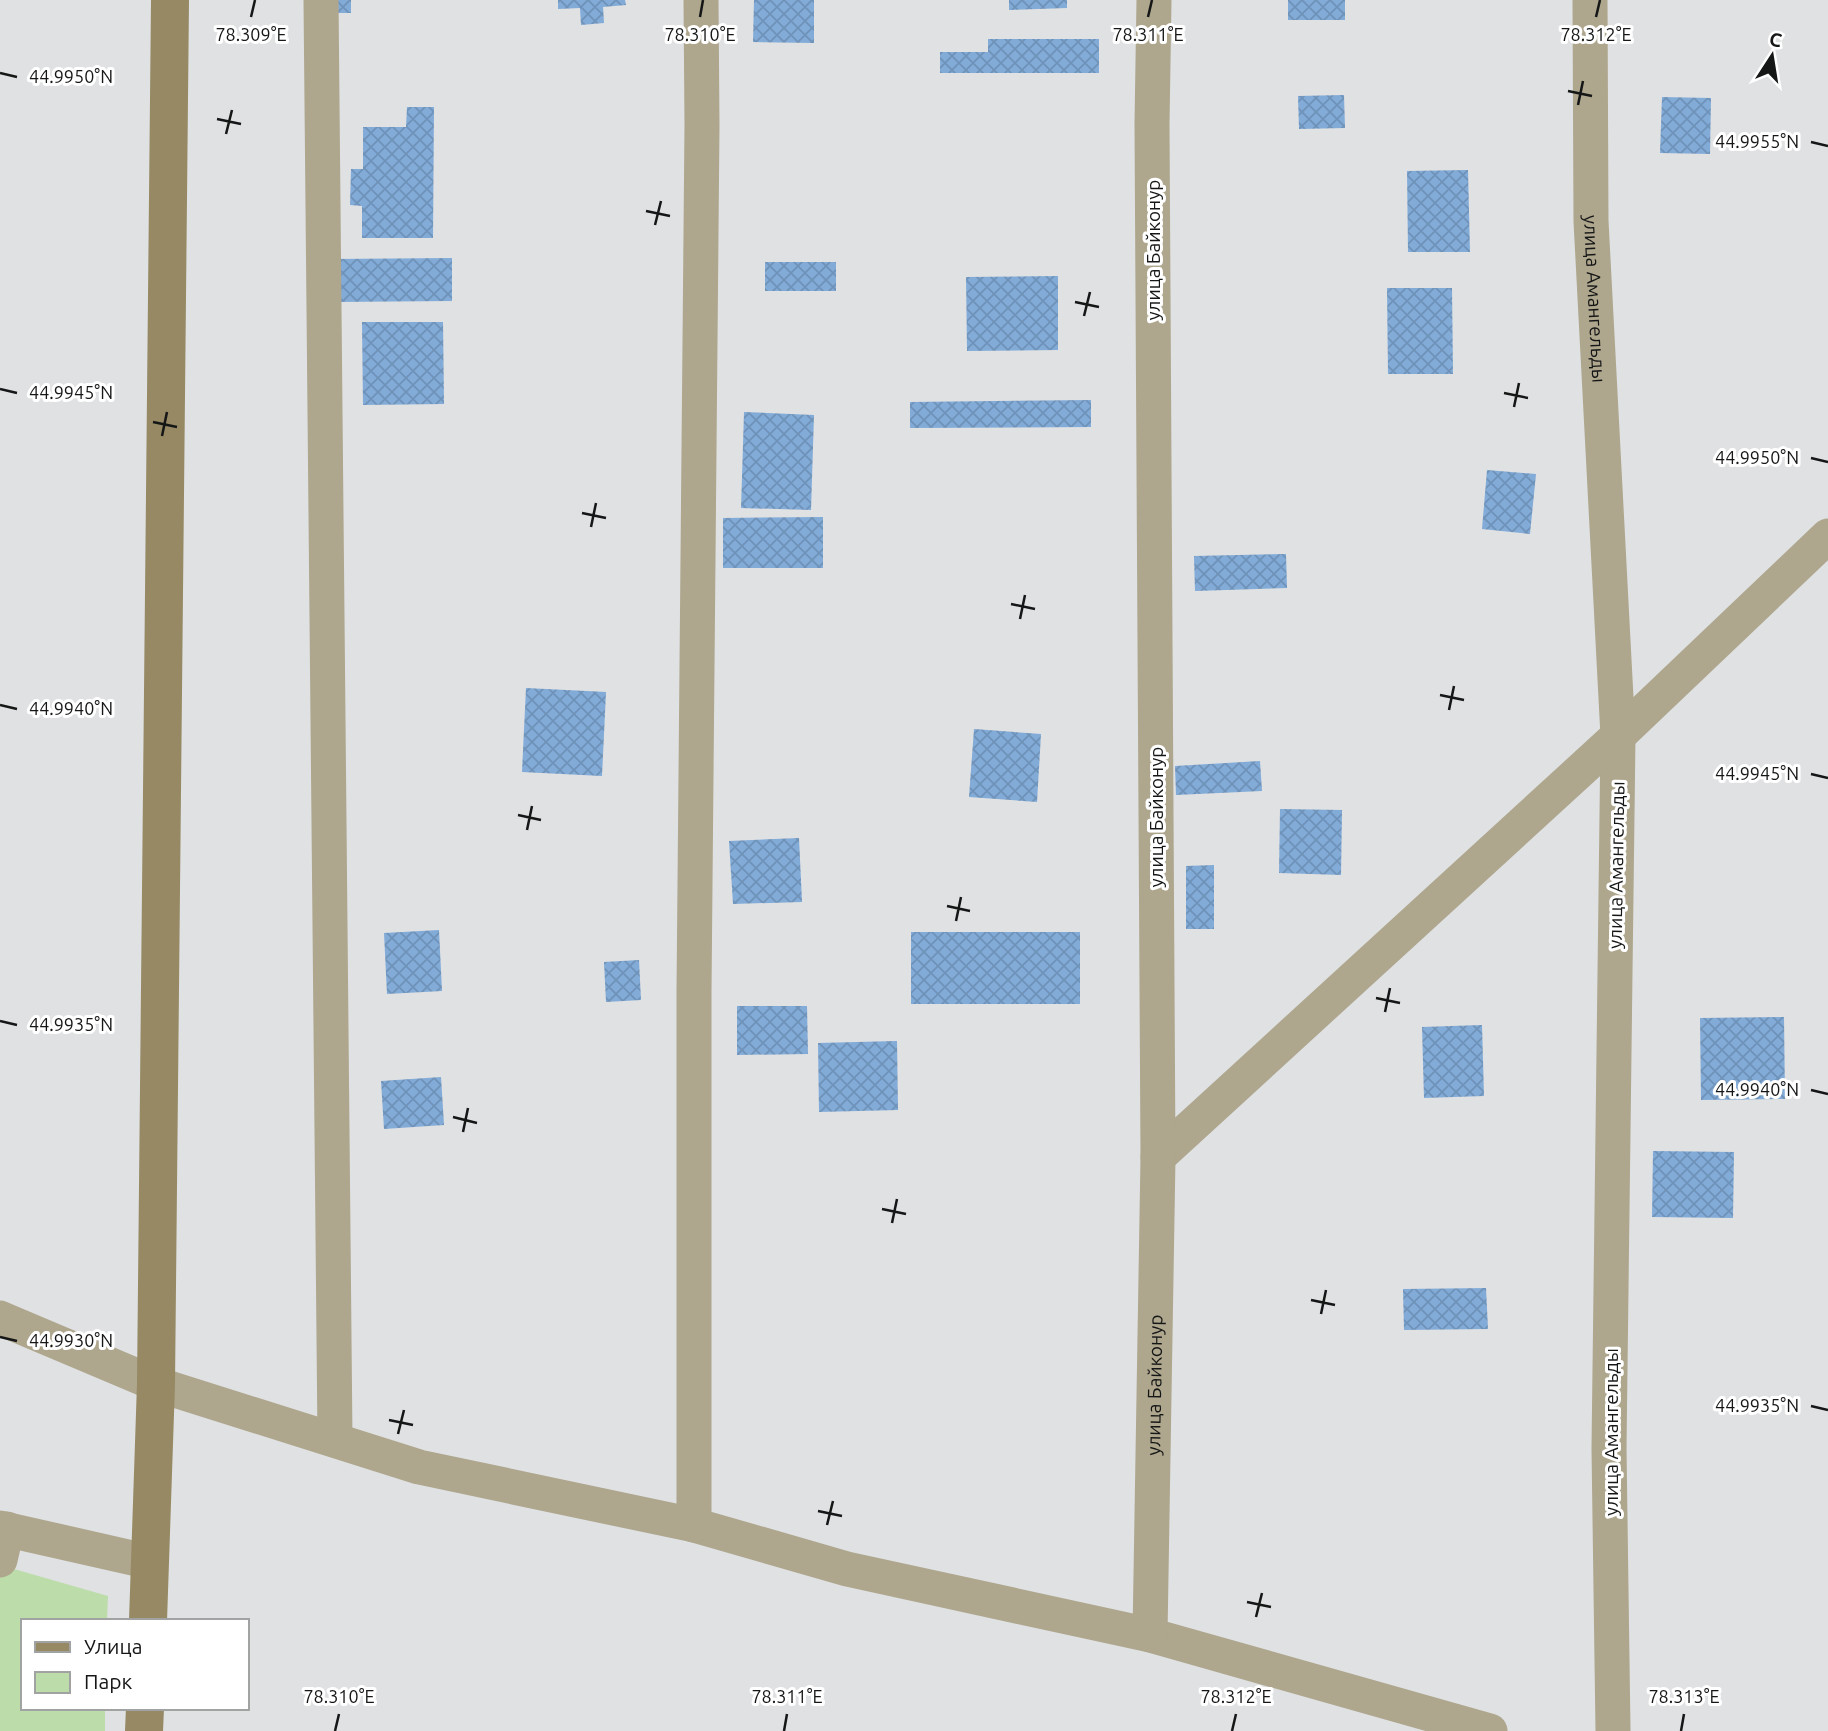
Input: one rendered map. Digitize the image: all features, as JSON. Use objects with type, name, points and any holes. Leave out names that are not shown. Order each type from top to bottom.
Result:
[{"type":"main road","points":[[148,1619],[156,1384],[170,0]]},
{"type":"main road","points":[[144,1731],[145,1710]]},
{"type":"street","points":[[321,0],[334,1440]]},
{"type":"street","points":[[694,1525],[694,992],[701,0]]},
{"type":"street","name":"улица Байконур","points":[[1150,1635],[1158,1157],[1152,124],[1154,0]]},
{"type":"street","name":"улица Амангельды","points":[[1590,0],[1591,220],[1618,736],[1609,1448],[1614,1731]]},
{"type":"street","points":[[1158,1157],[1618,736],[1828,536]]},
{"type":"street","points":[[0,1318],[156,1384],[419,1466],[694,1525],[847,1570],[1150,1635],[1490,1731]]},
{"type":"street","points":[[2,1539],[150,1562]]},
{"type":"green space","points":[[0,1565],[108,1596],[107,1619],[21,1619],[21,1710],[105,1710],[105,1731],[0,1731]]},
{"type":"building","points":[[335,0],[351,0],[351,13],[335,13]]},
{"type":"building","points":[[558,0],[625,0],[626,5],[603,7],[604,23],[581,25],[580,8],[558,9]]},
{"type":"building","points":[[754,0],[814,0],[814,43],[753,42]]},
{"type":"building","points":[[1009,0],[1067,0],[1067,8],[1009,10]]},
{"type":"building","points":[[1288,0],[1345,0],[1345,20],[1288,20]]},
{"type":"building","points":[[988,39],[1099,39],[1099,73],[940,73],[940,52],[988,52]]},
{"type":"building","points":[[1344,95],[1345,128],[1299,129],[1298,96]]},
{"type":"building","points":[[1662,97],[1711,98],[1710,154],[1660,153]]},
{"type":"building","points":[[407,107],[434,107],[433,238],[362,238],[362,206],[350,205],[351,169],[363,169],[363,127],[406,127]]},
{"type":"building","points":[[1468,170],[1470,252],[1408,252],[1407,171]]},
{"type":"building","points":[[452,258],[452,301],[335,302],[334,259]]},
{"type":"building","points":[[765,262],[836,262],[836,291],[765,291]]},
{"type":"building","points":[[1058,276],[1058,350],[967,351],[966,277]]},
{"type":"building","points":[[1387,288],[1452,288],[1453,374],[1388,374]]},
{"type":"building","points":[[362,322],[443,322],[444,404],[363,405]]},
{"type":"building","points":[[1091,400],[1091,427],[910,428],[910,402]]},
{"type":"building","points":[[744,412],[814,415],[811,510],[741,508]]},
{"type":"building","points":[[1487,470],[1536,474],[1530,534],[1482,529]]},
{"type":"building","points":[[823,517],[823,568],[723,568],[723,518]]},
{"type":"building","points":[[1286,554],[1287,588],[1195,591],[1194,556]]},
{"type":"building","points":[[526,688],[606,692],[602,776],[522,772]]},
{"type":"building","points":[[974,729],[1041,734],[1037,802],[969,797]]},
{"type":"building","points":[[1260,761],[1262,791],[1176,795],[1175,766]]},
{"type":"building","points":[[1280,809],[1342,810],[1341,875],[1279,873]]},
{"type":"building","points":[[799,838],[802,902],[733,904],[729,841]]},
{"type":"building","points":[[1214,865],[1214,929],[1186,929],[1186,866]]},
{"type":"building","points":[[439,930],[442,991],[387,994],[384,933]]},
{"type":"building","points":[[911,932],[1080,932],[1080,1004],[911,1004]]},
{"type":"building","points":[[639,960],[641,1000],[606,1002],[604,962]]},
{"type":"building","points":[[737,1006],[807,1006],[808,1054],[737,1055]]},
{"type":"building","points":[[1784,1017],[1785,1099],[1701,1100],[1700,1018]]},
{"type":"building","points":[[1482,1025],[1484,1096],[1424,1098],[1422,1027]]},
{"type":"building","points":[[897,1041],[898,1110],[819,1112],[818,1043]]},
{"type":"building","points":[[441,1077],[444,1125],[384,1129],[381,1081]]},
{"type":"building","points":[[1653,1151],[1734,1152],[1733,1218],[1652,1217]]},
{"type":"building","points":[[1486,1288],[1488,1329],[1404,1330],[1403,1289]]}]
